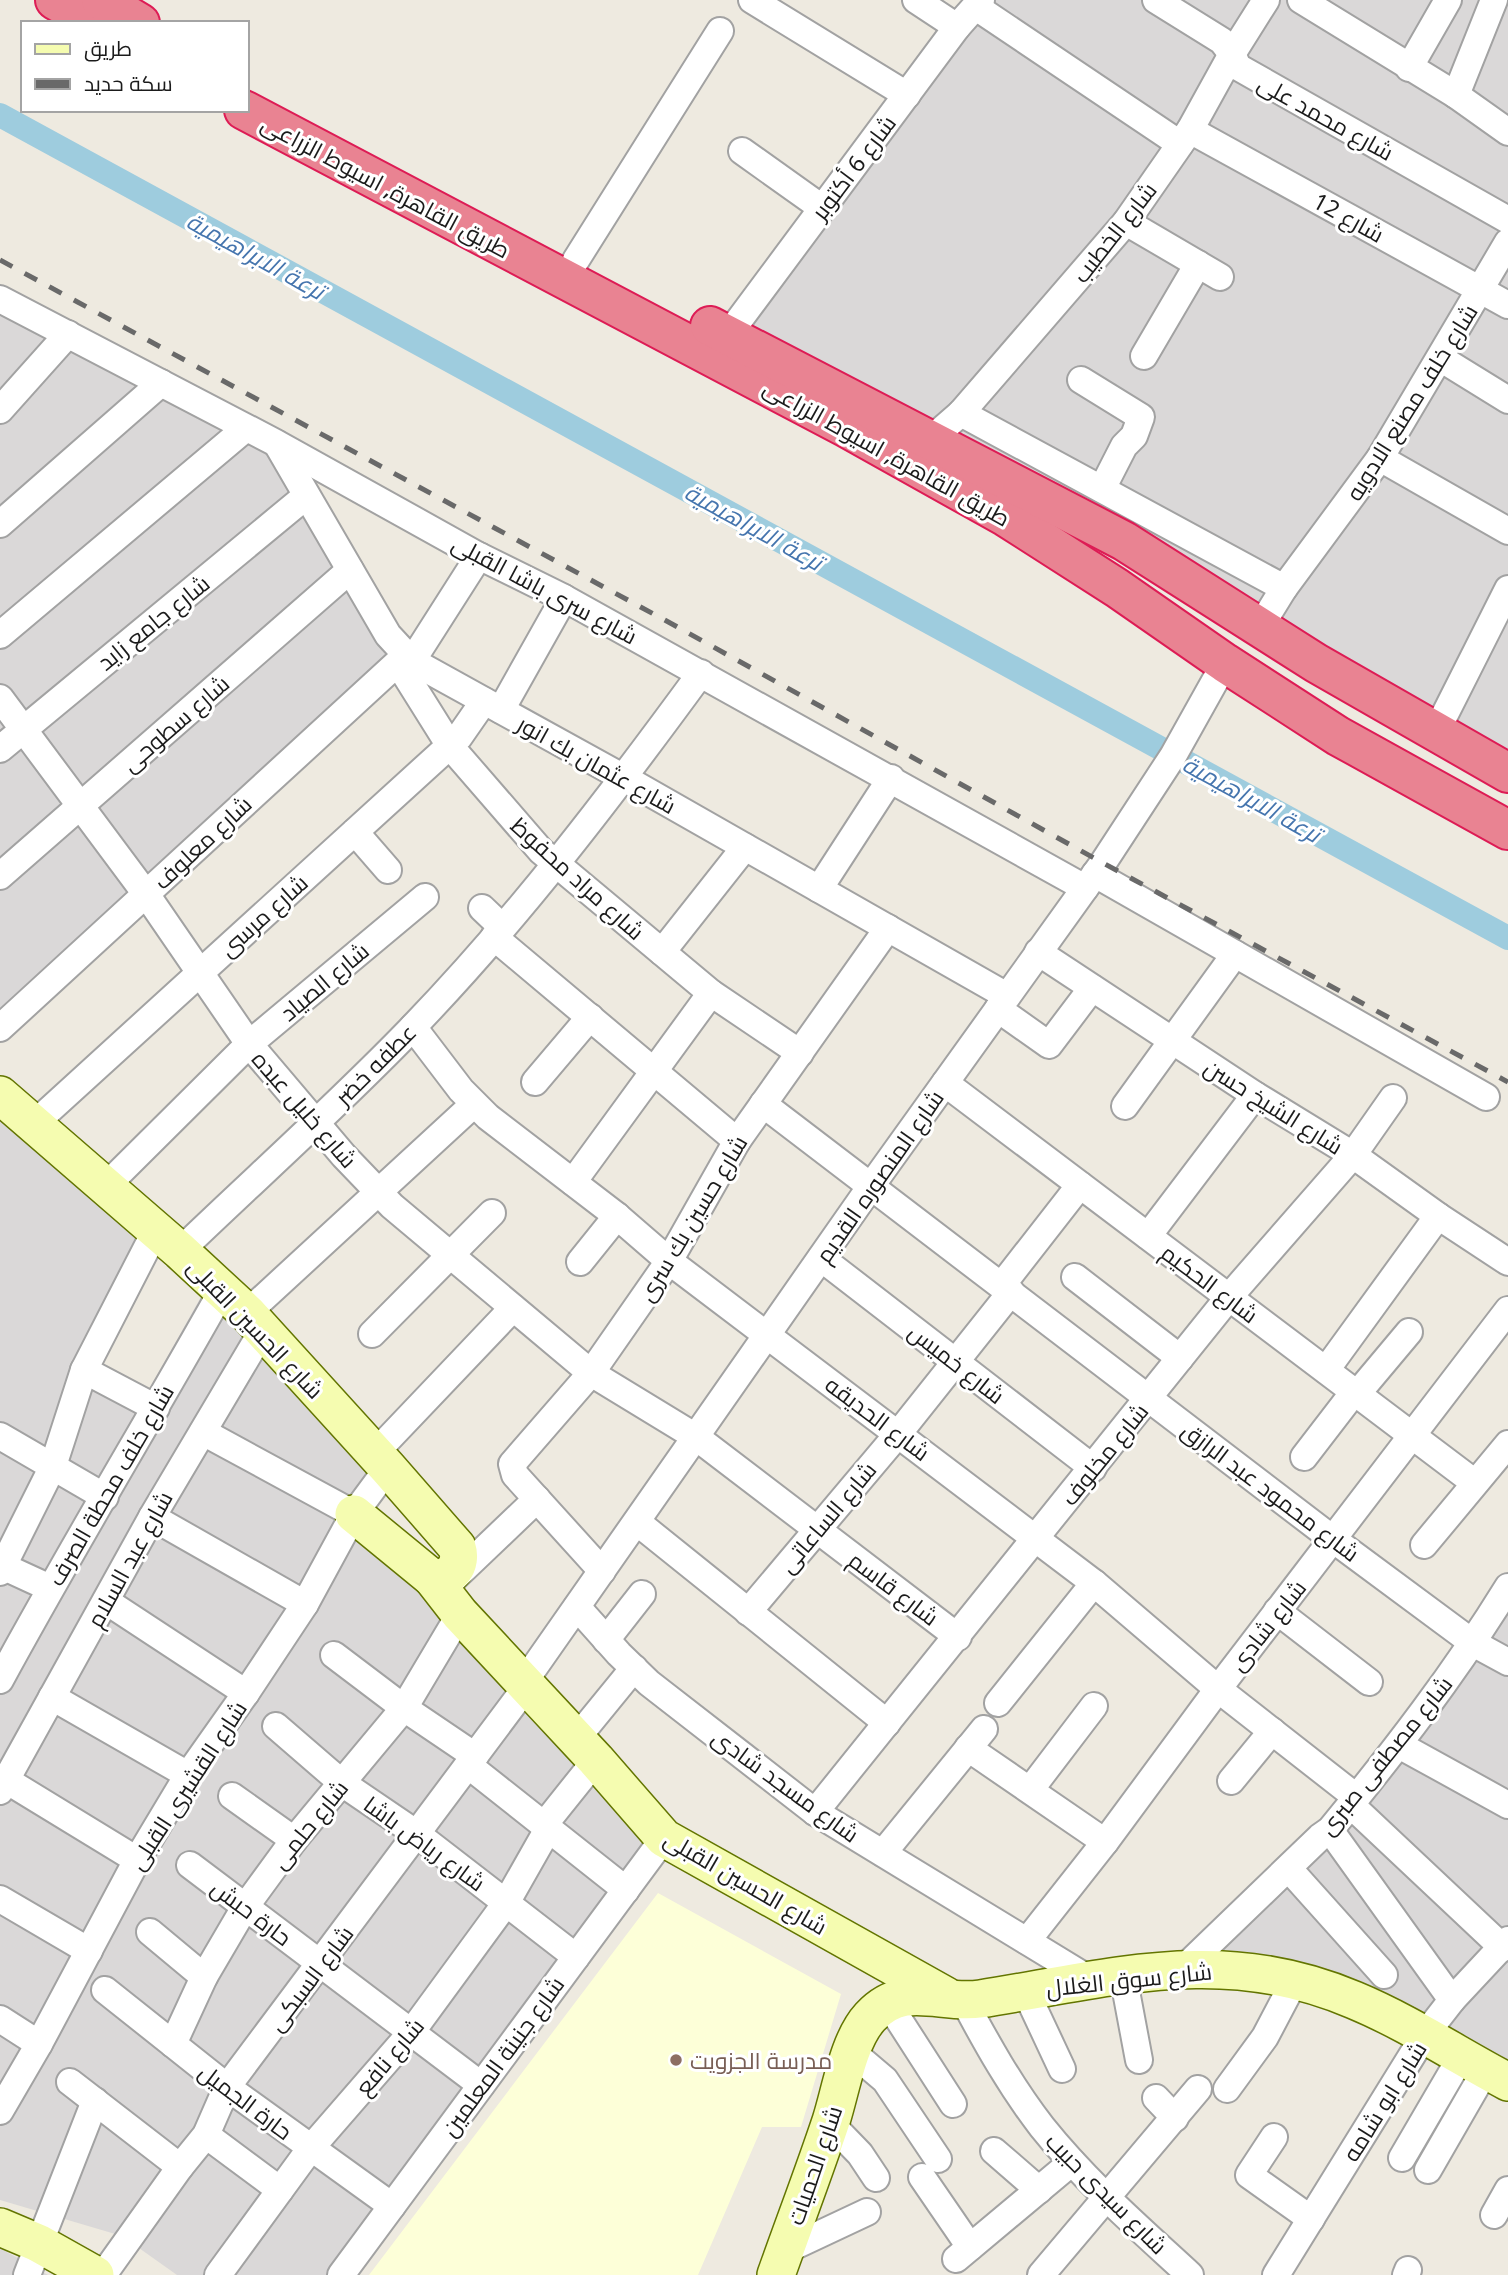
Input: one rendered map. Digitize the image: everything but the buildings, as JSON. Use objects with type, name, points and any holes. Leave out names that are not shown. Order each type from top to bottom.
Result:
[{"type":"highway","points":[[55,0],[92,21]]},
{"type":"highway","points":[[101,0],[136,21]]},
{"type":"highway","name":"طريق القاهرة, اسيوط الزراعى","points":[[248,84],[576,260],[1013,482],[1029,505],[1040,514],[1242,644],[1338,736],[1508,830]]},
{"type":"highway","name":"طريق القاهرة, اسيوط الزراعى","points":[[248,112],[845,427],[1006,517],[1117,588],[1242,644],[1339,676],[1508,773]]},
{"type":"highway","points":[[1242,644],[1359,722],[1508,804]]},
{"type":"main road","name":"شارع الحسين القبلى","points":[[0,1095],[168,1240],[244,1311],[382,1460],[457,1547],[459,1560],[456,1568],[445,1577],[444,1594]]},
{"type":"main road","name":"شارع الحسين القبلى","points":[[354,1514],[444,1594],[664,1838],[955,1998]]},
{"type":"main road","name":"شارع سوق الغلال","points":[[955,1998],[1184,1968],[1234,1970],[1295,1980],[1355,2000],[1493,2074]]},
{"type":"main road","points":[[888,2003],[913,1996],[955,1998]]},
{"type":"main road","name":"شارع الحميات","points":[[780,2263],[830,2123],[852,2052],[869,2019],[888,2003]]},
{"type":"main road","points":[[0,2227],[33,2259],[95,2275]]},
{"type":"street","points":[[752,0],[907,95]]},
{"type":"street","points":[[916,0],[957,27]]},
{"type":"street","name":"شارع محمد على","points":[[1156,0],[1222,41],[1238,67],[1508,220]]},
{"type":"street","name":"شارع الخطيب","points":[[930,440],[961,413],[1126,222],[1185,137],[1266,0]]},
{"type":"street","points":[[1301,0],[1456,95],[1508,132]]},
{"type":"street","points":[[1409,68],[1448,0]]},
{"type":"street","points":[[1456,95],[1494,0]]},
{"type":"street","name":"شارع 6 أكتوبر","points":[[728,335],[957,27],[978,4]]},
{"type":"street","name":"شارع 12","points":[[978,4],[1185,137],[1508,305]]},
{"type":"street","points":[[576,260],[720,31]]},
{"type":"street","points":[[742,151],[822,208]]},
{"type":"street","points":[[1126,222],[1209,271],[1144,356]]},
{"type":"street","name":"شارع خلف مصنع الادويه","points":[[1242,644],[1380,458],[1482,290],[1508,242]]},
{"type":"street","name":"شارع سرى باشا القبلى","points":[[1,302],[276,443],[479,556],[564,598],[891,778],[1235,954],[1486,1097]]},
{"type":"street","points":[[0,410],[68,334]]},
{"type":"street","points":[[1440,358],[1508,400]]},
{"type":"street","points":[[1080,380],[1141,417],[1134,436],[1124,446],[1102,489]]},
{"type":"street","points":[[0,524],[161,383]]},
{"type":"street","points":[[961,413],[1284,588]]},
{"type":"street","points":[[0,635],[246,428]]},
{"type":"street","name":"شارع عثمان بك انور","points":[[276,443],[405,660],[624,778],[888,928],[1002,1003],[1049,1045],[1092,988]]},
{"type":"street","points":[[1380,458],[1508,531]]},
{"type":"street","name":"شارع جامع زايد","points":[[0,749],[306,496]]},
{"type":"street","name":"شارع معلوف","points":[[0,1028],[405,660],[479,556]]},
{"type":"street","name":"شارع سطوحى","points":[[0,876],[350,570]]},
{"type":"street","points":[[1436,732],[1508,589]]},
{"type":"street","name":"شارع مرسى","points":[[34,1124],[493,706],[564,598]]},
{"type":"street","name":"شارع المنصوره القديم","points":[[526,1684],[577,1606],[821,1258],[1132,820],[1173,756],[1205,696],[1242,644]]},
{"type":"street","name":"شارع مراد محفوظ","points":[[405,660],[450,746],[527,836],[556,864],[712,993],[800,1053]]},
{"type":"street","name":"عطفه خضر","points":[[1,1568],[53,1466],[84,1370],[168,1240],[315,1122],[414,1027],[556,864],[624,778],[701,673]]},
{"type":"street","name":"شارع خليل عبده","points":[[0,698],[146,894],[249,1044],[379,1192],[405,1218],[591,1373],[696,1437]]},
{"type":"street","points":[[819,889],[891,778]]},
{"type":"street","points":[[355,832],[388,870]]},
{"type":"street","points":[[662,953],[745,847]]},
{"type":"street","name":"شارع الصياد","points":[[106,1186],[249,1044],[425,898]]},
{"type":"street","points":[[482,908],[498,932],[590,1017],[737,1141]]},
{"type":"street","name":"شارع حسين بك سرى","points":[[537,1499],[515,1475],[512,1464],[591,1373],[669,1261],[737,1141],[888,928]]},
{"type":"street","name":"شارع الشيخ حسن","points":[[1038,952],[1255,1095],[1353,1155],[1508,1262]]},
{"type":"street","points":[[1125,1105],[1235,954]]},
{"type":"street","points":[[572,1182],[712,993]]},
{"type":"street","points":[[535,1082],[590,1017]]},
{"type":"street","name":"شارع الحديقه","points":[[414,1027],[449,1076],[474,1104],[503,1129],[617,1216],[669,1261],[1094,1583],[1354,1801],[1505,1944]]},
{"type":"street","name":"شارع الحكيم","points":[[945,1083],[1475,1483]]},
{"type":"street","points":[[1148,1236],[1255,1095]]},
{"type":"street","name":"شارع مخلوف","points":[[815,1812],[1229,1297],[1353,1155],[1393,1098]]},
{"type":"street","points":[[244,1311],[474,1104]]},
{"type":"street","name":"شارع محمود عبد الرازق","points":[[764,1104],[1334,1540],[1474,1643],[1508,1662]]},
{"type":"street","name":"شارع الساعاتى","points":[[747,1612],[898,1434],[955,1362],[1080,1185]]},
{"type":"street","points":[[372,1334],[492,1213]]},
{"type":"street","points":[[580,1262],[617,1216]]},
{"type":"street","points":[[1325,1370],[1438,1216]]},
{"type":"street","name":"شارع خميس","points":[[821,1258],[1093,1468]]},
{"type":"street","points":[[1075,1277],[1181,1359]]},
{"type":"street","name":"شارع القشيرى القبلى","points":[[0,2111],[39,2044],[137,1860],[188,1775],[305,1604],[382,1460],[513,1308]]},
{"type":"street","name":"شارع شادى","points":[[1027,1941],[1508,1310]]},
{"type":"street","name":"شارع خلف محطة الصرف","points":[[0,1680],[50,1588],[156,1408],[244,1311]]},
{"type":"street","name":"شارع عبد السلام","points":[[3,1785],[152,1517],[203,1432],[244,1311]]},
{"type":"street","points":[[1304,1457],[1355,1393],[1409,1332]]},
{"type":"street","points":[[84,1370],[156,1408]]},
{"type":"street","points":[[203,1432],[354,1514]]},
{"type":"street","points":[[0,1436],[105,1497]]},
{"type":"street","name":"شارع قاسم","points":[[696,1437],[958,1637]]},
{"type":"street","points":[[1424,1545],[1508,1444]]},
{"type":"street","points":[[537,1499],[602,1571]]},
{"type":"street","name":"شارع حلمى","points":[[173,2044],[204,1977],[244,1907],[294,1840],[404,1708],[444,1594],[537,1499]]},
{"type":"street","points":[[152,1517],[305,1604]]},
{"type":"street","points":[[637,1522],[887,1723]]},
{"type":"street","points":[[1,1568],[50,1588]]},
{"type":"street","points":[[998,1703],[1094,1583]]},
{"type":"street","name":"شارع مصطفى صبرى","points":[[1184,1968],[1330,1830],[1399,1745],[1474,1643],[1508,1587]]},
{"type":"street","points":[[606,1640],[642,1594]]},
{"type":"street","points":[[106,1601],[246,1693]]},
{"type":"street","name":"شارع مسجد شادى","points":[[577,1606],[634,1668],[815,1812],[1027,1941],[1106,1977]]},
{"type":"street","points":[[1277,1611],[1369,1682]]},
{"type":"street","points":[[334,1655],[472,1761],[546,1827],[626,1890]]},
{"type":"street","name":"شارع نافع","points":[[218,2275],[310,2149],[410,2034],[506,1903],[586,1749],[634,1668]]},
{"type":"street","name":"شارع السبكى","points":[[103,2275],[206,2135],[227,2087],[472,1761],[526,1684]]},
{"type":"street","points":[[52,1697],[188,1775]]},
{"type":"street","points":[[1030,1790],[1094,1706]]},
{"type":"street","name":"شارع رياض باشا","points":[[276,1726],[342,1783],[417,1834],[576,1957]]},
{"type":"street","points":[[1231,1781],[1272,1731]]},
{"type":"street","points":[[883,1853],[976,1738],[1030,1790],[1105,1842]]},
{"type":"street","points":[[1399,1745],[1508,1805]]},
{"type":"street","points":[[3,1785],[137,1860]]},
{"type":"street","points":[[232,1796],[294,1840]]},
{"type":"street","points":[[1330,1830],[1452,2000]]},
{"type":"street","name":"شارع جنينة المعلمين","points":[[341,2275],[664,1838]]},
{"type":"street","name":"حارة حبش","points":[[190,1866],[481,2085]]},
{"type":"street","points":[[1289,1869],[1384,1975]]},
{"type":"street","points":[[0,1899],[89,1951]]},
{"type":"street","points":[[150,1932],[204,1977]]},
{"type":"street","name":"شارع ابو شامه","points":[[1282,2274],[1311,2219],[1424,2036],[1452,2000],[1505,1944]]},
{"type":"street","points":[[1106,1977],[1139,2060]]},
{"type":"street","points":[[1227,2089],[1265,2037],[1295,1980]]},
{"type":"street","name":"حارة الجميل","points":[[105,1990],[227,2087],[392,2206]]},
{"type":"street","points":[[1025,1990],[1062,2068]]},
{"type":"street","name":"شارع سيدى حبيب","points":[[955,1998],[1014,2087],[1072,2162],[1190,2275]]},
{"type":"street","points":[[888,2003],[953,2104]]},
{"type":"street","points":[[0,2019],[39,2044]]},
{"type":"street","points":[[852,2052],[885,2080],[930,2168],[963,2253],[1072,2162]]},
{"type":"street","points":[[1402,2158],[1493,2074]]},
{"type":"street","points":[[1428,2170],[1493,2074]]},
{"type":"street","points":[[69,2082],[180,2167]]},
{"type":"street","points":[[1041,2275],[1198,2089]]},
{"type":"street","points":[[1156,2098],[1175,2118]]},
{"type":"street","points":[[33,2259],[95,2101]]},
{"type":"street","points":[[830,2123],[852,2145],[876,2178]]},
{"type":"street","points":[[206,2135],[280,2190]]},
{"type":"street","points":[[1274,2137],[1249,2175],[1311,2219]]},
{"type":"street","points":[[994,2151],[1039,2190]]},
{"type":"street","points":[[1494,2215],[1508,2190]]},
{"type":"street","points":[[780,2263],[867,2211]]},
{"type":"shaded area","points":[[979,0],[1508,0],[1508,772],[729,335]]},
{"type":"shaded area","points":[[0,302],[275,443],[404,656],[0,1028]]},
{"type":"shaded area","points":[[0,1111],[155,1242],[88,1378],[142,1402],[211,1279],[387,1467],[353,1514],[664,1838],[339,2275],[177,2275],[122,2236],[0,2200]]},
{"type":"shaded area","points":[[1508,1584],[1508,2082],[1358,2000],[1198,1964],[1280,1878]]},
{"type":"shaded area","name":"مدرسة الجزويت","points":[[658,1893],[841,1994],[801,2127],[762,2127],[698,2275],[369,2275]]},
{"type":"shaded area","points":[[0,2249],[5,2251],[48,2275],[0,2275]]},
{"type":"waterway","name":"ترعة الابراهيمية","points":[[0,115],[1508,938]]},
{"type":"railway","points":[[0,260],[1508,1082]]},
{"type":"place","name":"مدرسة الجزويت","points":[[676,2060]]}]
